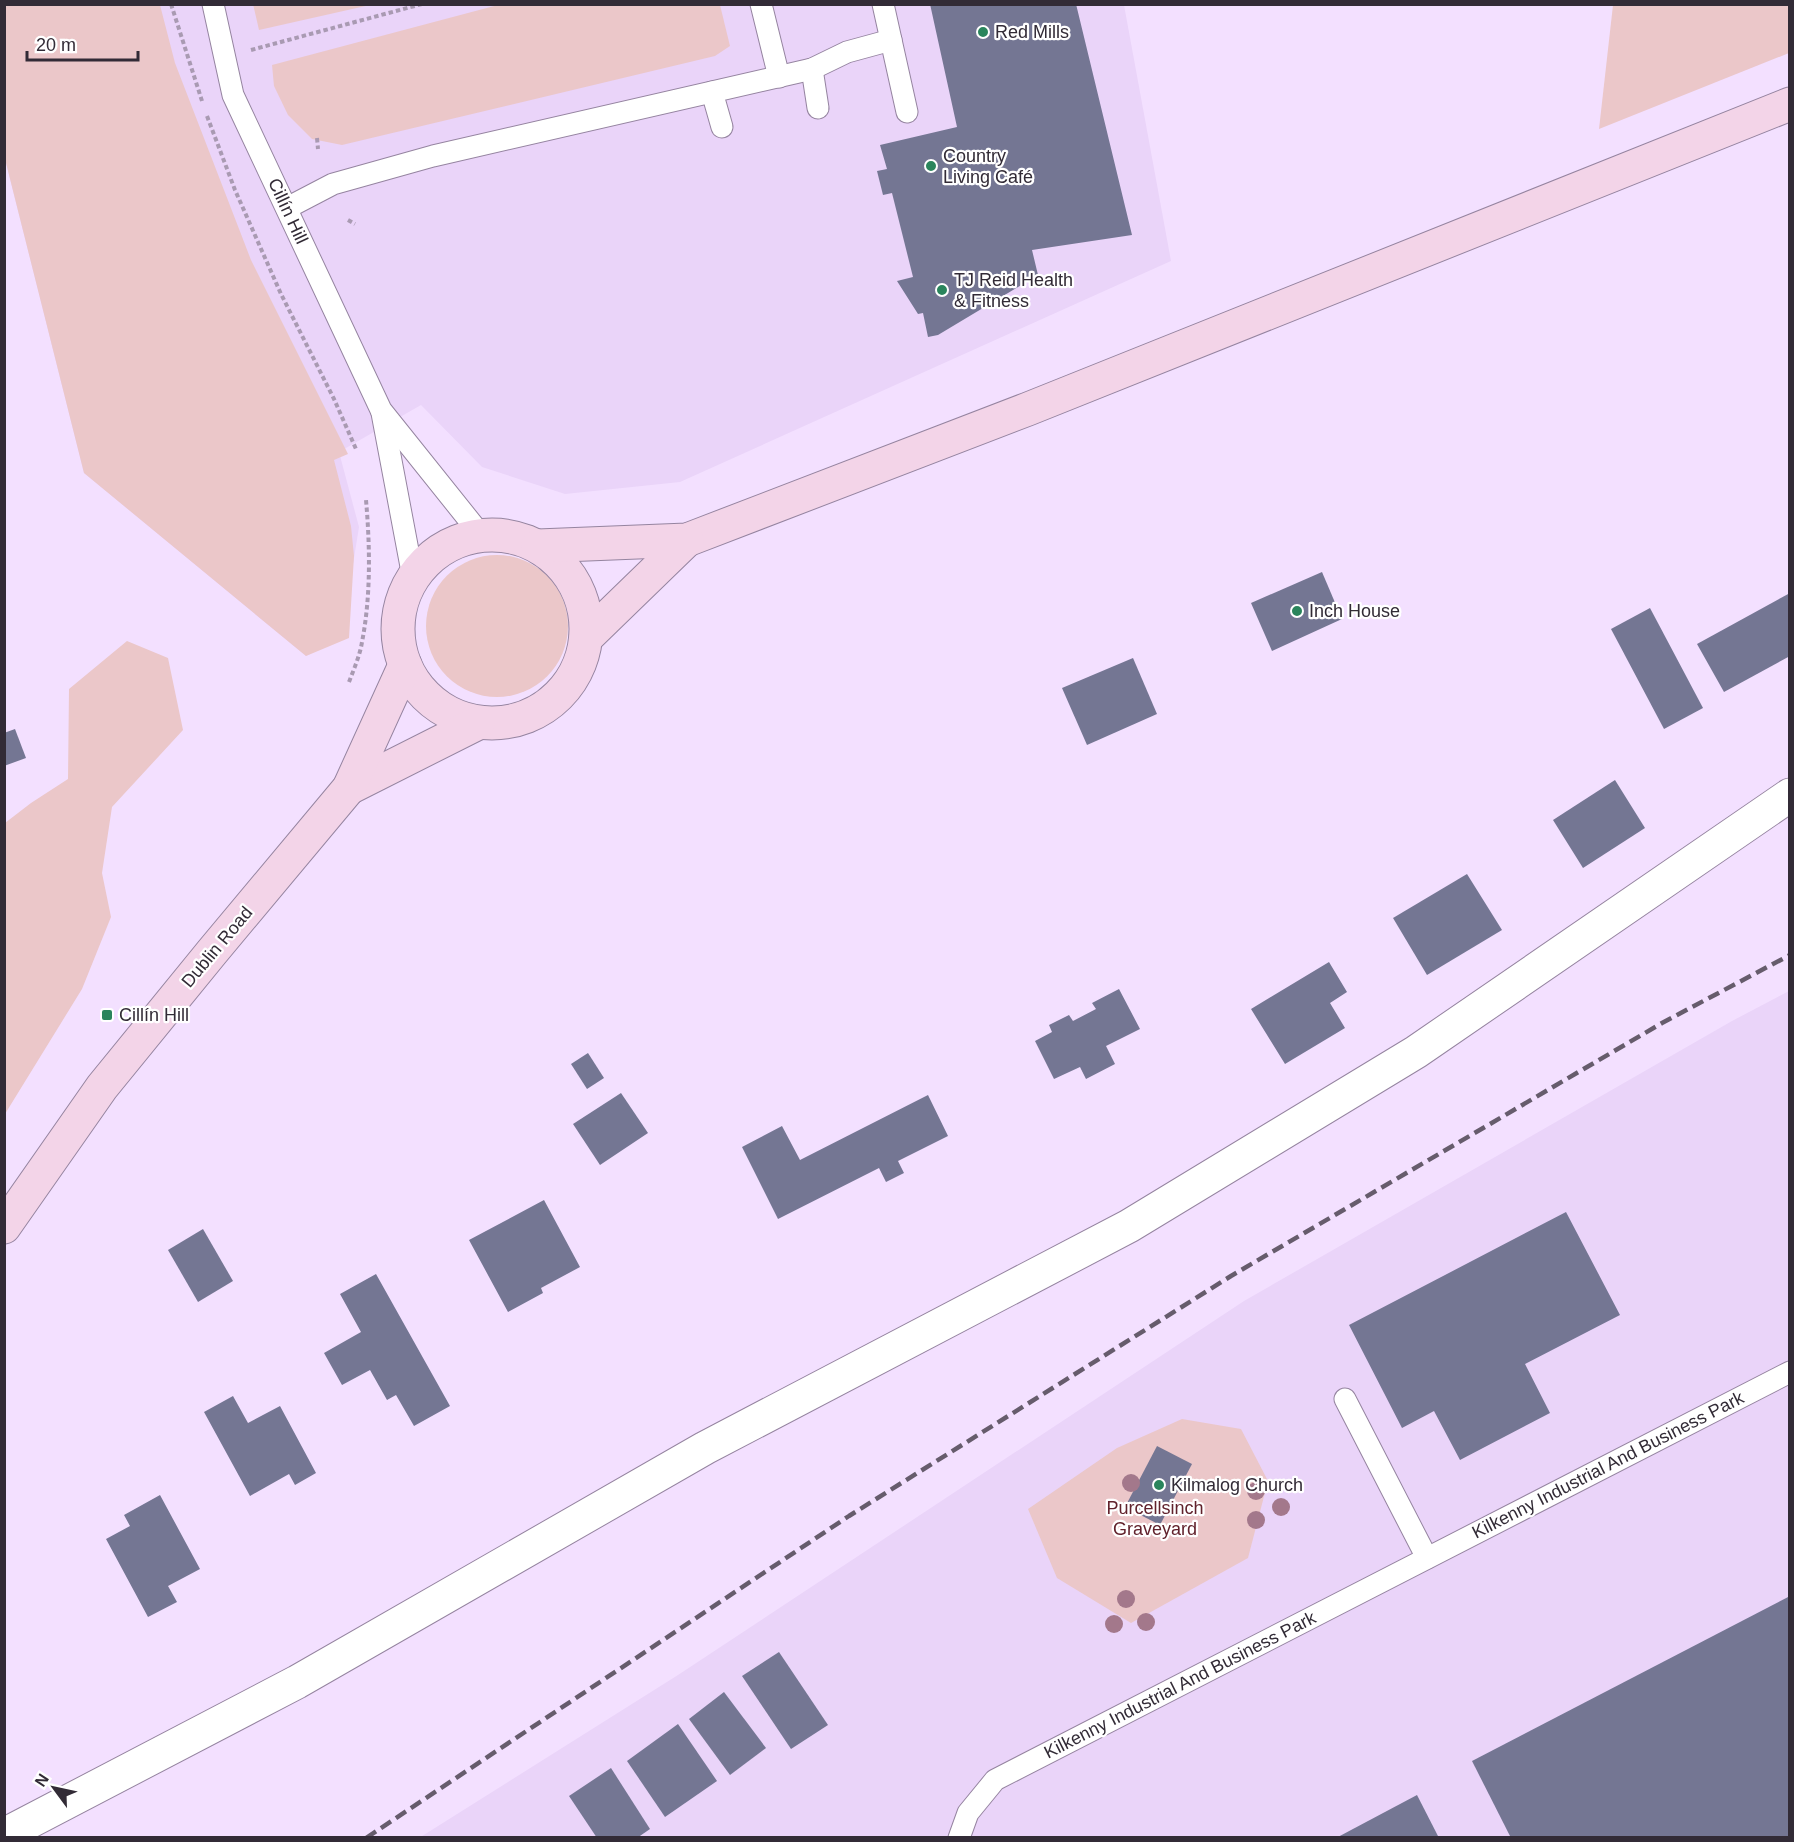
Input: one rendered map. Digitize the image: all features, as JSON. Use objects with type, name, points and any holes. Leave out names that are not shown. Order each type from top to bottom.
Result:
[{"type":"main road","points":[[537,546],[687,540],[1028,409],[1790,104]]},
{"type":"main road","points":[[481,535],[510,536],[537,546],[560,562],[575,584],[585,610],[586,638],[579,667],[562,693],[538,712],[509,722],[478,723],[448,713],[422,693],[405,665],[398,635],[401,605],[413,577],[426,561],[442,549],[461,540],[481,535]]},
{"type":"main road","points":[[586,638],[687,540]]},
{"type":"main road","points":[[349,788],[405,665]]},
{"type":"main road","points":[[349,788],[478,723]]},
{"type":"main road","name":"Dublin Road","points":[[4,1227],[102,1087],[349,788]]},
{"type":"street","points":[[4,1835],[297,1682],[705,1448],[1128,1227],[1416,1052],[1790,795]]},
{"type":"lane","name":"Cillín Hill","points":[[213,4],[233,95],[381,410],[481,535]]},
{"type":"lane","points":[[761,4],[779,77]]},
{"type":"lane","points":[[883,4],[907,112]]},
{"type":"lane","points":[[286,208],[333,184],[433,156],[812,69],[847,52],[891,40]]},
{"type":"lane","points":[[812,69],[818,108]]},
{"type":"lane","points":[[712,92],[722,127]]},
{"type":"lane","name":"Cillín Hill","points":[[381,410],[413,577]]},
{"type":"lane","name":"Kilkenny Industrial And Business Park","points":[[959,1838],[968,1813],[994,1780],[1790,1372]]},
{"type":"lane","points":[[1345,1399],[1427,1558]]},
{"type":"path","points":[[171,4],[202,103]]},
{"type":"path","points":[[225,58],[422,4]]},
{"type":"path","points":[[206,114],[249,222],[281,294],[334,399],[355,447],[357,457]]},
{"type":"path","points":[[317,138],[318,149]]},
{"type":"path","points":[[348,220],[355,224]]},
{"type":"path","points":[[350,682],[362,644],[368,604],[366,496]]},
{"type":"shaded area","points":[[4,5],[1124,5],[1171,261],[680,482],[565,494],[482,467],[421,405],[339,452],[359,527],[341,639],[306,656],[84,473],[5,159]]},
{"type":"shaded area","points":[[1789,991],[1789,1837],[419,1838],[678,1675],[1244,1301],[1732,1021]]},
{"type":"green space","points":[[253,4],[370,4],[370,5],[259,30]]},
{"type":"green space","points":[[4,5],[160,5],[175,63],[251,260],[348,454],[334,460],[351,526],[354,556],[349,638],[306,656],[84,473],[5,159]]},
{"type":"green space","points":[[498,5],[720,5],[730,46],[715,56],[342,145],[312,139],[288,115],[274,86],[272,65]]},
{"type":"green space","points":[[1613,5],[1789,5],[1789,53],[1599,129]]},
{"type":"green space","points":[[497,555],[524,560],[547,576],[563,599],[568,626],[563,653],[547,676],[524,692],[497,697],[470,692],[447,676],[431,653],[426,626],[431,599],[447,576],[470,560]]},
{"type":"green space","points":[[127,641],[168,658],[183,730],[112,807],[102,873],[111,917],[82,989],[5,1114],[5,823],[68,779],[69,689]]},
{"type":"green space","name":"Purcellsinch Graveyard","points":[[1182,1419],[1241,1429],[1268,1481],[1248,1558],[1131,1623],[1057,1578],[1028,1509],[1117,1448]]},
{"type":"building","points":[[930,4],[1076,4],[1132,235],[1032,250],[1038,275],[938,335],[928,337],[923,313],[918,314],[897,281],[913,277],[892,193],[883,195],[877,171],[887,169],[880,145],[957,127]]},
{"type":"building","name":"Inch House","points":[[1322,572],[1342,619],[1272,651],[1251,603]]},
{"type":"building","points":[[1790,593],[1790,656],[1724,692],[1697,644]]},
{"type":"building","points":[[1650,608],[1703,708],[1664,729],[1611,629]]},
{"type":"building","points":[[1133,658],[1157,714],[1087,745],[1062,688]]},
{"type":"building","points":[[15,729],[26,758],[4,766],[4,733]]},
{"type":"building","points":[[1615,780],[1645,828],[1583,868],[1553,820]]},
{"type":"building","points":[[1467,874],[1502,930],[1427,975],[1393,918]]},
{"type":"building","points":[[1329,962],[1347,992],[1330,1003],[1345,1028],[1285,1064],[1251,1009]]},
{"type":"building","points":[[1119,989],[1140,1029],[1106,1046],[1115,1064],[1086,1079],[1080,1067],[1054,1079],[1035,1041],[1052,1032],[1049,1025],[1069,1015],[1073,1021],[1096,1009],[1092,1003]]},
{"type":"building","points":[[588,1053],[604,1078],[587,1089],[571,1064]]},
{"type":"building","points":[[621,1093],[648,1133],[600,1165],[573,1124]]},
{"type":"building","points":[[928,1095],[948,1136],[898,1161],[904,1173],[886,1182],[879,1168],[778,1219],[742,1147],[782,1126],[800,1160]]},
{"type":"building","points":[[544,1200],[580,1267],[541,1288],[543,1293],[508,1312],[469,1240]]},
{"type":"building","points":[[1566,1212],[1620,1315],[1525,1364],[1550,1413],[1460,1460],[1434,1411],[1402,1428],[1349,1325]]},
{"type":"building","points":[[203,1229],[233,1281],[198,1302],[168,1250]]},
{"type":"building","points":[[376,1274],[450,1406],[414,1426],[396,1395],[387,1400],[370,1370],[342,1385],[324,1353],[361,1332],[340,1294]]},
{"type":"building","points":[[233,1396],[248,1423],[280,1406],[316,1473],[295,1485],[289,1474],[250,1496],[204,1412]]},
{"type":"building","name":"Kilmalog Church","points":[[1157,1446],[1192,1464],[1160,1525],[1125,1507]]},
{"type":"building","points":[[160,1495],[200,1569],[168,1586],[177,1602],[148,1617],[106,1539],[130,1526],[124,1515]]},
{"type":"building","points":[[1790,1596],[1790,1838],[1511,1838],[1472,1761]]},
{"type":"building","points":[[779,1652],[828,1725],[791,1749],[742,1676]]},
{"type":"building","points":[[724,1692],[766,1748],[730,1775],[689,1719]]},
{"type":"building","points":[[678,1724],[717,1781],[665,1817],[627,1761]]},
{"type":"building","points":[[611,1768],[650,1829],[637,1838],[597,1838],[569,1796]]},
{"type":"building","points":[[1417,1795],[1439,1838],[1336,1838]]},
{"type":"railway","points":[[366,1838],[849,1516],[1231,1276],[1662,1023],[1790,955]]},
{"type":"place","name":"Red Mills","points":[[983,32]]},
{"type":"place","name":"Country Living Café","points":[[931,166]]},
{"type":"place","name":"TJ Reid Health & Fitness","points":[[942,290]]},
{"type":"place","name":"Inch House","points":[[1297,611]]},
{"type":"place","name":"Cillín Hill","points":[[107,1015]]},
{"type":"place","name":"Kilmalog Church","points":[[1159,1485]]}]
